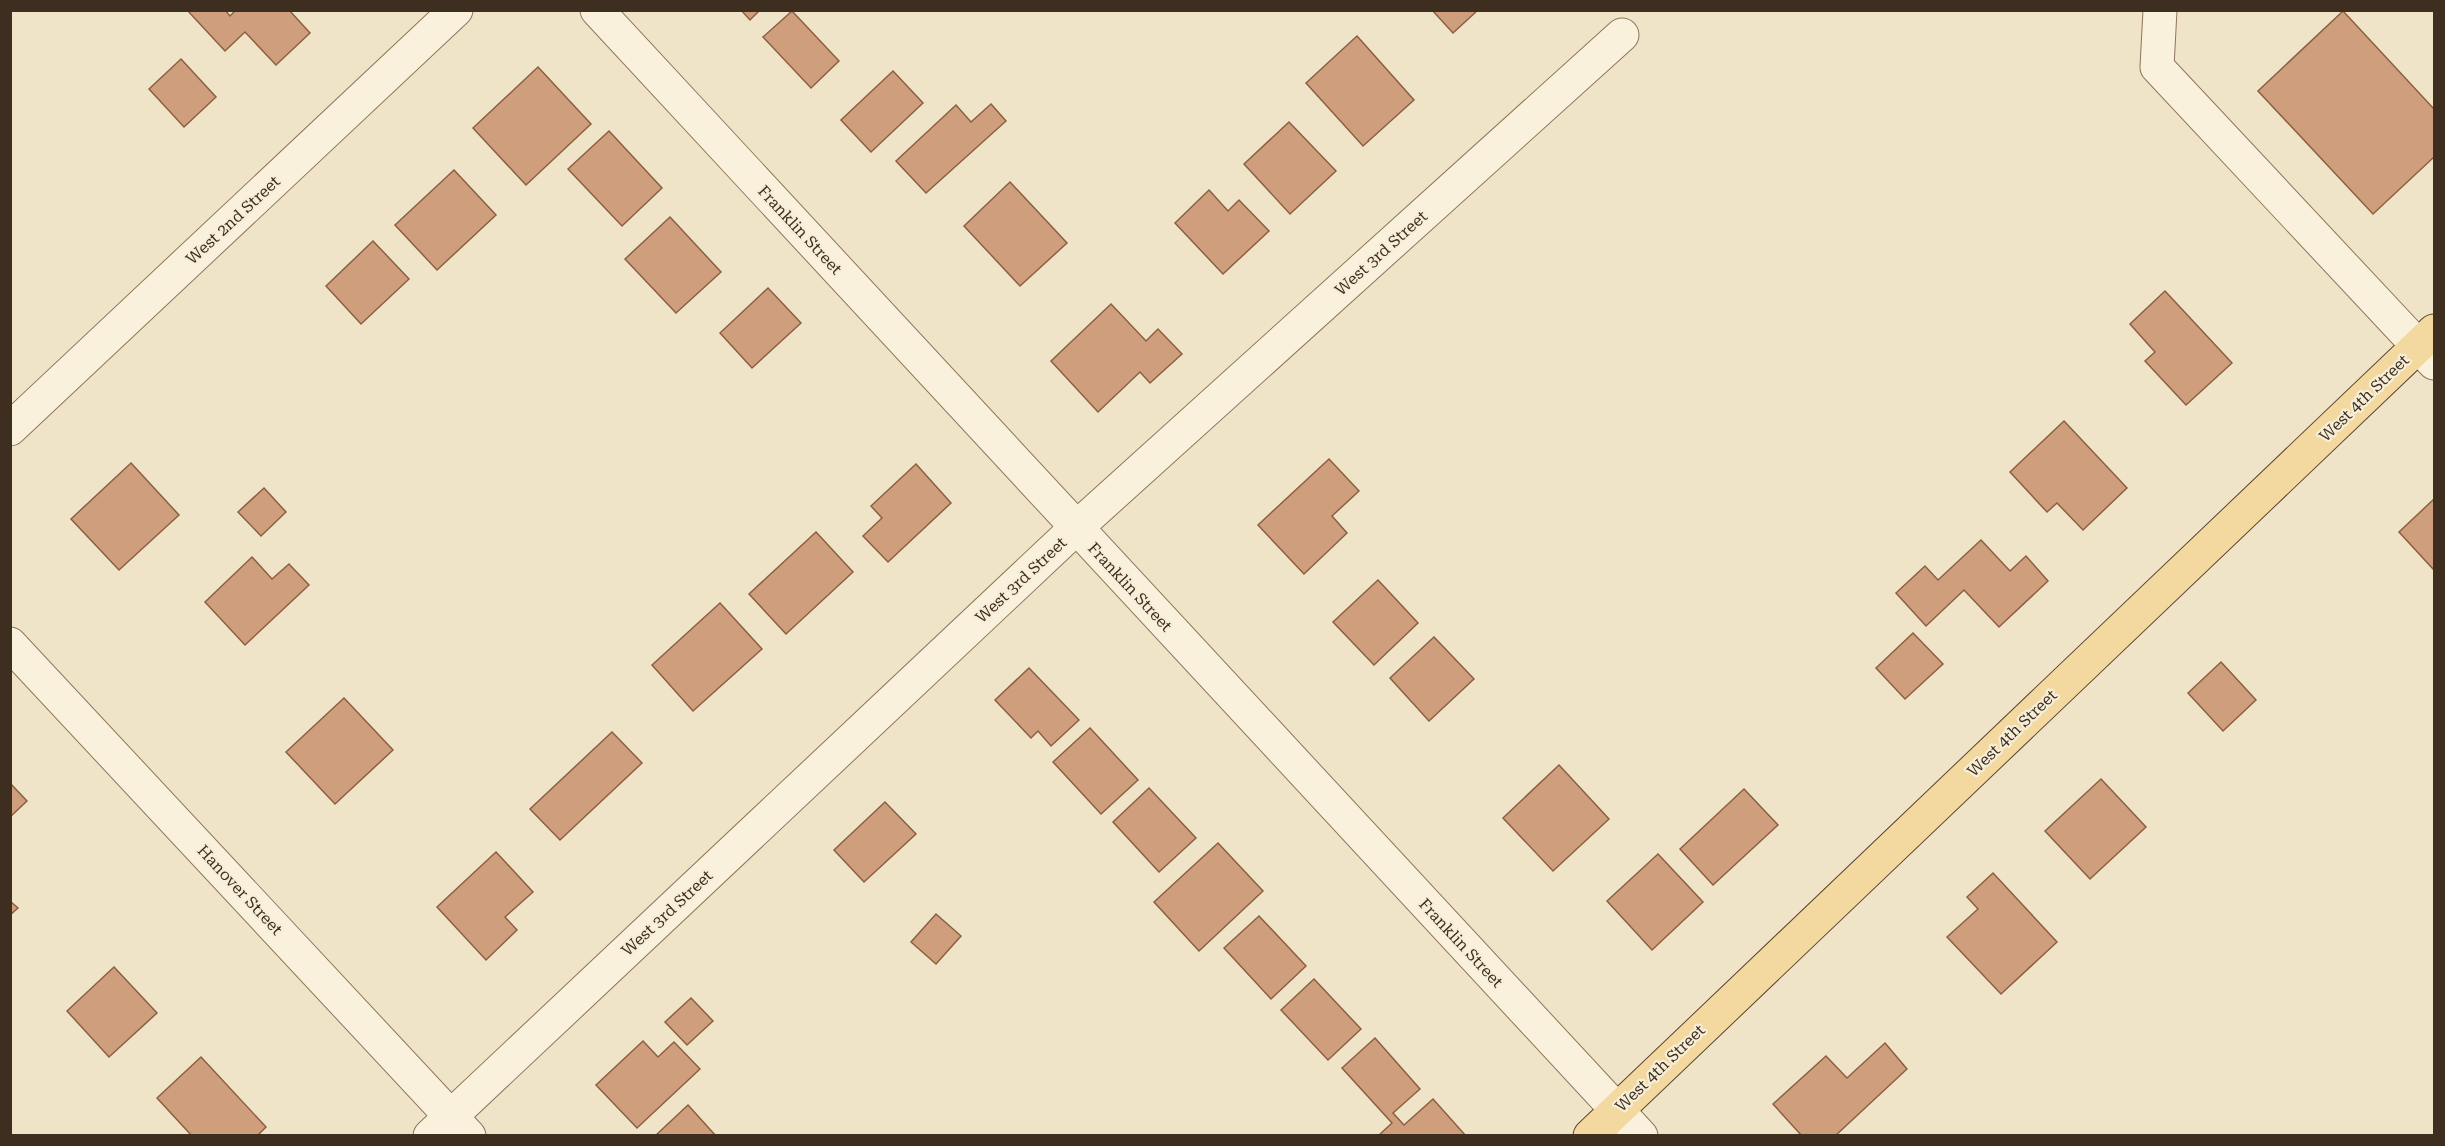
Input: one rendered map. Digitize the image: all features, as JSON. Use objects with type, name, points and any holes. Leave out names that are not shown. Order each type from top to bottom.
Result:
[{"type":"main road","name":"West 4th Street","points":[[1590,1136],[2429,347]]},
{"type":"street","name":"West 2nd Street","points":[[10,429],[456,10]]},
{"type":"street","name":"Franklin Street","points":[[597,10],[1641,1136]]},
{"type":"street","points":[[2160,10],[2157,67],[2429,347]]},
{"type":"street","name":"West 3rd Street","points":[[450,1129],[1076,528],[1622,35]]},
{"type":"street","name":"Hanover Street","points":[[10,644],[450,1129]]},
{"type":"building","points":[[187,10],[225,10],[230,16],[236,10],[289,10],[310,33],[276,65],[245,32],[225,51]]},
{"type":"building","points":[[741,10],[760,10],[750,20]]},
{"type":"building","points":[[1432,10],[1478,10],[1453,33]]},
{"type":"building","points":[[792,11],[839,61],[811,88],[763,37]]},
{"type":"building","points":[[2343,11],[2434,109],[2434,157],[2373,214],[2258,91]]},
{"type":"building","points":[[1357,36],[1414,100],[1363,146],[1306,83]]},
{"type":"building","points":[[181,59],[216,97],[184,127],[149,89]]},
{"type":"building","points":[[538,67],[591,124],[526,185],[473,128]]},
{"type":"building","points":[[893,71],[923,103],[871,152],[841,120]]},
{"type":"building","points":[[991,104],[1006,121],[926,193],[896,161],[956,105],[971,122]]},
{"type":"building","points":[[1289,122],[1336,171],[1290,214],[1244,164]]},
{"type":"building","points":[[609,131],[662,188],[622,226],[568,169]]},
{"type":"building","points":[[454,170],[496,215],[437,270],[395,225]]},
{"type":"building","points":[[1010,182],[1067,243],[1020,286],[964,226]]},
{"type":"building","points":[[1209,190],[1228,211],[1239,200],[1269,231],[1223,274],[1175,223]]},
{"type":"building","points":[[670,217],[721,272],[676,313],[625,259]]},
{"type":"building","points":[[373,241],[409,279],[361,324],[326,286]]},
{"type":"building","points":[[768,288],[801,323],[752,368],[720,333]]},
{"type":"building","points":[[2165,291],[2232,363],[2186,405],[2145,361],[2155,352],[2130,324]]},
{"type":"building","points":[[1111,304],[1146,341],[1158,329],[1182,354],[1150,383],[1140,372],[1098,412],[1051,361]]},
{"type":"building","points":[[2064,421],[2127,488],[2083,530],[2057,503],[2047,512],[2010,472]]},
{"type":"building","points":[[1329,459],[1359,491],[1332,516],[1347,533],[1304,574],[1258,525]]},
{"type":"building","points":[[131,463],[179,515],[119,570],[71,519]]},
{"type":"building","points":[[916,464],[951,503],[888,562],[863,536],[882,518],[871,506]]},
{"type":"building","points":[[264,488],[286,512],[261,536],[238,512]]},
{"type":"building","points":[[2434,499],[2434,570],[2399,532]]},
{"type":"building","points":[[816,532],[853,572],[786,634],[749,594]]},
{"type":"building","points":[[1981,540],[2010,571],[2026,556],[2048,581],[1999,627],[1964,590],[1926,626],[1896,593],[1925,566],[1938,580]]},
{"type":"building","points":[[252,557],[272,579],[289,564],[309,585],[245,645],[205,602]]},
{"type":"building","points":[[1378,580],[1418,623],[1374,665],[1333,622]]},
{"type":"building","points":[[720,603],[762,649],[693,711],[652,665]]},
{"type":"building","points":[[1913,633],[1943,664],[1905,699],[1876,668]]},
{"type":"building","points":[[1434,637],[1474,679],[1429,721],[1390,678]]},
{"type":"building","points":[[2221,662],[2256,700],[2223,731],[2188,693]]},
{"type":"building","points":[[1029,668],[1079,720],[1051,746],[1038,731],[1031,738],[995,700]]},
{"type":"building","points":[[344,698],[393,750],[335,804],[286,752]]},
{"type":"building","points":[[1090,728],[1138,780],[1101,814],[1053,762]]},
{"type":"building","points":[[612,732],[642,763],[560,840],[530,809]]},
{"type":"building","points":[[1559,765],[1609,819],[1553,871],[1503,818]]},
{"type":"building","points":[[2101,779],[2146,827],[2090,879],[2045,831]]},
{"type":"building","points":[[10,783],[27,801],[10,817]]},
{"type":"building","points":[[1149,788],[1196,838],[1159,872],[1113,822]]},
{"type":"building","points":[[1744,789],[1778,825],[1713,885],[1680,849]]},
{"type":"building","points":[[885,802],[916,834],[864,882],[834,850]]},
{"type":"building","points":[[1218,843],[1263,891],[1199,951],[1154,902]]},
{"type":"building","points":[[496,852],[533,892],[505,917],[517,930],[486,960],[437,907]]},
{"type":"building","points":[[1658,854],[1703,902],[1652,950],[1607,901]]},
{"type":"building","points":[[1993,873],[2057,942],[2001,994],[1947,937],[1978,909],[1967,897]]},
{"type":"building","points":[[10,901],[18,908],[10,915]]},
{"type":"building","points":[[936,914],[961,936],[936,964],[911,942]]},
{"type":"building","points":[[1259,916],[1306,966],[1271,999],[1224,948]]},
{"type":"building","points":[[114,967],[157,1013],[109,1057],[67,1011]]},
{"type":"building","points":[[1314,979],[1361,1029],[1328,1060],[1281,1010]]},
{"type":"building","points":[[691,998],[713,1021],[687,1045],[665,1022]]},
{"type":"building","points":[[1375,1038],[1420,1089],[1393,1113],[1404,1125],[1433,1099],[1466,1136],[1378,1136],[1392,1123],[1342,1068]]},
{"type":"building","points":[[643,1041],[658,1057],[674,1042],[700,1069],[637,1128],[596,1085]]},
{"type":"building","points":[[1885,1043],[1907,1069],[1835,1136],[1802,1136],[1773,1104],[1826,1056],[1847,1078]]},
{"type":"building","points":[[201,1057],[266,1127],[257,1136],[192,1136],[157,1098]]},
{"type":"building","points":[[688,1105],[716,1136],[655,1136]]}]
